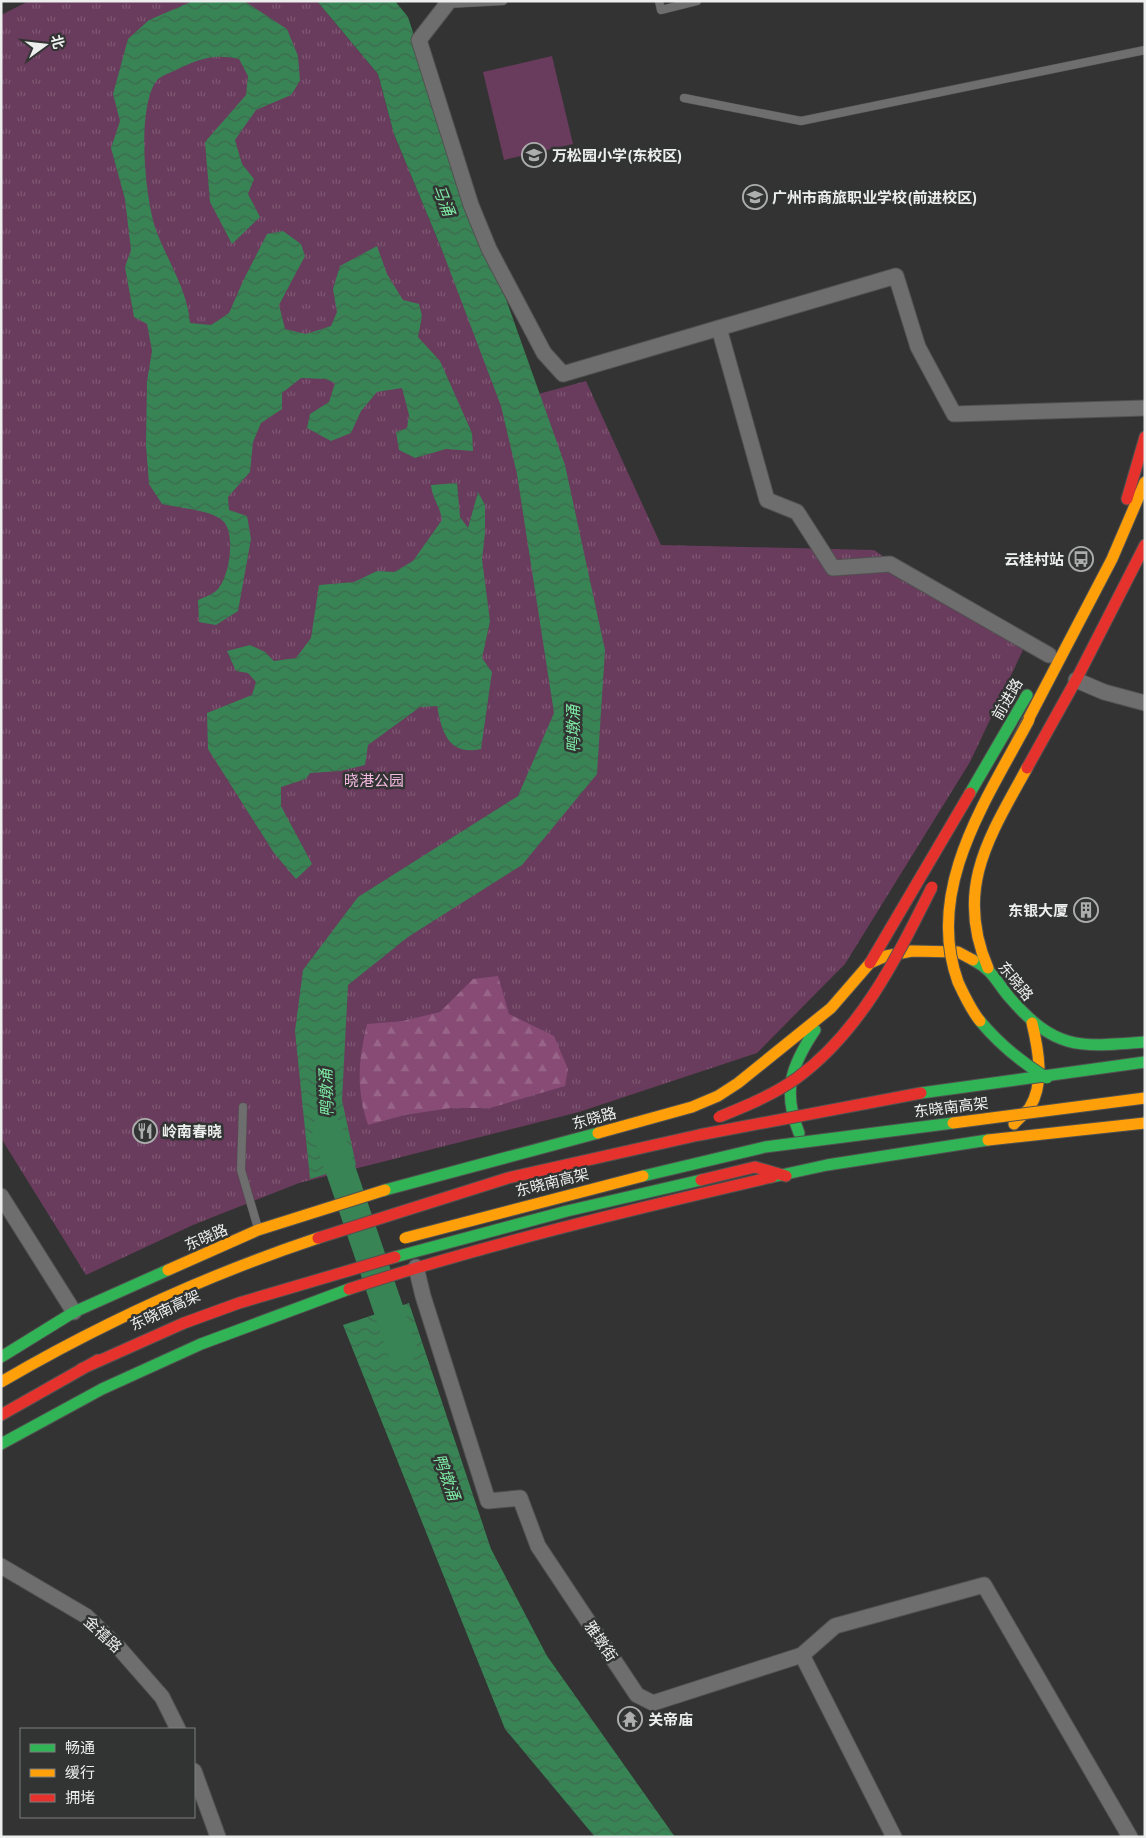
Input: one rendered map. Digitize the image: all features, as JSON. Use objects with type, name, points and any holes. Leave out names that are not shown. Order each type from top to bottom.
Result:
[{"type":"main road","name":"前进路","points":[[870,963],[1034,682],[1089,582],[1124,510],[1135,478],[1145,437]]},
{"type":"main road","points":[[1062,1084],[1033,1071],[1014,1058],[987,1033],[966,1001],[958,985],[949,948],[948,910],[955,876],[978,817],[1112,559],[1145,482]]},
{"type":"main road","points":[[988,968],[978,945],[974,925],[974,893],[978,866],[1007,803],[1076,680],[1145,545]]},
{"type":"main road","points":[[946,862],[1029,720]]},
{"type":"main road","points":[[549,1167],[743,1108],[777,1091],[817,1062],[856,1022],[879,989],[937,879]]},
{"type":"main road","name":"东晓路","points":[[1,1356],[74,1312],[258,1230],[385,1190],[692,1107],[718,1096],[738,1083],[831,1008],[870,963],[886,956],[932,950],[958,952],[988,968],[1008,996],[1032,1023],[1059,1040],[1092,1046],[1145,1042]]},
{"type":"main road","points":[[827,1165],[806,1147],[795,1125],[790,1109],[789,1096],[792,1068],[831,1008]]},
{"type":"main road","points":[[992,1139],[1012,1125],[1031,1105],[1039,1060],[1038,1043],[1032,1023]]},
{"type":"main road","name":"东晓南高架","points":[[1,1382],[46,1354],[98,1326],[256,1259],[392,1212],[508,1178],[549,1167],[826,1108],[951,1087],[1145,1062]]},
{"type":"main road","points":[[1104,1091],[1145,1090]]},
{"type":"main road","name":"东晓南高架","points":[[396,1241],[509,1208],[765,1147],[1145,1098]]},
{"type":"main road","points":[[1,1444],[54,1413],[151,1366],[250,1324],[409,1269],[659,1203],[786,1176],[827,1165],[992,1139],[1145,1123]]},
{"type":"main road","points":[[81,1369],[184,1323],[269,1292],[567,1211],[755,1167],[786,1176]]},
{"type":"main road","name":"东晓南高架","points":[[1,1416],[81,1369],[146,1334],[274,1280]]},
{"type":"street","points":[[446,3],[419,40],[482,231],[544,353],[563,374],[896,276],[918,347],[954,414],[1145,408]]},
{"type":"street","points":[[719,328],[767,500],[797,512],[833,568],[890,564],[1049,655]]},
{"type":"street","points":[[1076,680],[1104,692],[1145,703]]},
{"type":"street","points":[[1,1196],[74,1312]]},
{"type":"street","name":"雅墩街","points":[[409,1269],[422,1296],[488,1501],[520,1498],[538,1546],[637,1695],[653,1703],[802,1655]]},
{"type":"street","name":"金禧路","points":[[1,1566],[86,1616],[119,1648],[162,1697],[178,1728]]},
{"type":"street","points":[[894,1837],[802,1655],[835,1626],[984,1585],[1130,1837]]},
{"type":"street","points":[[195,1774],[218,1837]]},
{"type":"lane","points":[[446,3],[502,1]]},
{"type":"lane","points":[[659,1],[661,10],[696,1]]},
{"type":"lane","points":[[684,98],[801,121],[1145,50]]},
{"type":"lane","points":[[244,1107],[241,1170],[258,1230]]},
{"type":"green space","name":"晓港公园","points":[[29,1],[317,1],[378,74],[394,134],[442,250],[520,399],[586,381],[661,545],[874,550],[1023,650],[970,762],[845,964],[757,1053],[579,1112],[299,1183],[193,1225],[86,1275],[1,1138],[1,15]]},
{"type":"green space","points":[[552,56],[573,144],[504,160],[483,72]]},
{"type":"green space","points":[[498,976],[509,1014],[554,1036],[568,1069],[565,1086],[490,1108],[451,1108],[405,1115],[368,1125],[360,1087],[360,1063],[367,1024],[403,1021],[440,1012],[473,979]]},
{"type":"water","points":[[193,1],[244,1],[287,29],[298,56],[300,81],[291,95],[256,110],[235,140],[242,164],[254,179],[248,194],[260,217],[232,244],[210,202],[205,142],[246,95],[248,76],[239,59],[214,57],[190,63],[157,80],[150,93],[146,110],[144,153],[152,216],[156,230],[181,287],[190,323],[211,325],[229,313],[267,234],[283,231],[301,244],[305,256],[279,305],[285,329],[306,334],[331,326],[337,312],[333,289],[340,266],[377,246],[387,274],[403,300],[419,304],[422,316],[418,337],[440,361],[472,433],[473,451],[446,449],[415,458],[399,450],[396,432],[407,428],[409,415],[402,388],[377,392],[361,411],[351,433],[331,441],[307,428],[310,414],[329,402],[335,383],[325,379],[301,378],[282,393],[282,409],[261,423],[253,442],[250,472],[228,497],[229,510],[247,516],[251,539],[238,611],[216,625],[199,622],[198,600],[216,591],[224,578],[230,547],[228,529],[224,522],[212,515],[162,504],[149,484],[146,445],[147,381],[152,351],[147,324],[134,317],[125,267],[131,250],[125,199],[111,148],[120,121],[113,94],[128,39],[149,20]]},
{"type":"water","name":"马涌","points":[[317,1],[395,1],[408,17],[484,252],[506,299],[565,465],[605,650],[597,774],[522,865],[408,937],[348,985],[342,1100],[356,1165],[310,1179],[295,1031],[303,970],[358,897],[518,796],[554,713],[517,474],[501,406],[442,250],[394,134],[378,74]]},
{"type":"water","points":[[457,483],[460,517],[468,528],[478,492],[485,505],[485,533],[482,559],[490,621],[482,658],[492,672],[481,749],[461,749],[454,746],[441,725],[437,706],[420,707],[368,745],[365,765],[340,771],[310,773],[306,779],[281,787],[281,806],[312,864],[296,879],[274,853],[208,749],[207,713],[252,695],[256,682],[248,673],[236,671],[227,651],[250,645],[265,652],[274,661],[296,658],[311,638],[319,585],[354,582],[377,571],[394,572],[413,561],[442,520],[431,485]]},
{"type":"water","points":[[409,1303],[491,1549],[547,1656],[675,1837],[595,1837],[505,1729],[343,1325]]},
{"type":"waterway","name":"鸭墩涌","points":[[327,1130],[402,1349]]},
{"type":"traffic: fast","points":[[970,793],[1027,695]]},
{"type":"traffic: fast","points":[[973,960],[986,968],[1026,1015],[1041,1028],[1056,1037],[1070,1042],[1103,1045],[1145,1042]]},
{"type":"traffic: fast","points":[[980,1021],[1011,1052],[1047,1078]]},
{"type":"traffic: fast","points":[[799,1133],[794,1118],[790,1091],[795,1067],[815,1030]]},
{"type":"traffic: fast","points":[[921,1093],[1145,1062]]},
{"type":"traffic: fast","points":[[643,1176],[765,1147],[953,1123]]},
{"type":"traffic: fast","points":[[385,1190],[598,1133]]},
{"type":"traffic: fast","points":[[772,1177],[827,1165],[988,1140]]},
{"type":"traffic: fast","points":[[395,1257],[567,1211],[701,1180]]},
{"type":"traffic: fast","points":[[1,1357],[74,1312],[168,1270]]},
{"type":"traffic: fast","points":[[1,1444],[102,1389],[201,1344],[349,1289]]},
{"type":"traffic: slow","points":[[1017,741],[1112,559],[1145,482]]},
{"type":"traffic: slow","points":[[980,1021],[958,982],[950,947],[949,913],[954,879],[979,813],[1029,720]]},
{"type":"traffic: slow","points":[[988,968],[978,940],[974,913],[975,888],[989,841],[1027,768]]},
{"type":"traffic: slow","points":[[598,1133],[692,1107],[718,1096],[738,1083],[831,1008],[870,963],[886,956],[912,951],[958,952],[973,960]]},
{"type":"traffic: slow","points":[[1014,1124],[1027,1111],[1035,1098],[1039,1076],[1038,1054],[1032,1023]]},
{"type":"traffic: slow","points":[[953,1123],[1145,1098]]},
{"type":"traffic: slow","points":[[988,1140],[1145,1123]]},
{"type":"traffic: slow","points":[[405,1238],[643,1176]]},
{"type":"traffic: slow","points":[[168,1270],[258,1230],[385,1190]]},
{"type":"traffic: slow","points":[[1,1382],[116,1320],[196,1284],[318,1238]]},
{"type":"traffic: jam","points":[[1127,499],[1145,437]]},
{"type":"traffic: jam","points":[[1027,768],[1076,680],[1145,545]]},
{"type":"traffic: jam","points":[[870,963],[970,793]]},
{"type":"traffic: jam","points":[[719,1117],[759,1100],[788,1084],[820,1059],[841,1038],[876,991],[932,887]]},
{"type":"traffic: jam","points":[[508,1178],[699,1135],[921,1093]]},
{"type":"traffic: jam","points":[[701,1180],[755,1167],[786,1176]]},
{"type":"traffic: jam","points":[[349,1289],[506,1242],[772,1177]]},
{"type":"traffic: jam","points":[[318,1238],[508,1178]]},
{"type":"traffic: jam","points":[[81,1369],[184,1323],[239,1303],[395,1257]]},
{"type":"traffic: jam","points":[[1,1415],[98,1360]]},
{"type":"place","name":"万松园小学(东校区)","points":[[534,155]]},
{"type":"place","name":"广州市商旅职业学校(前进校区)","points":[[755,197]]},
{"type":"place","name":"云桂村站","points":[[1081,559]]},
{"type":"place","name":"东银大厦","points":[[1086,910]]},
{"type":"place","name":"岭南春晓","points":[[145,1131]]},
{"type":"place","name":"关帝庙","points":[[630,1719]]}]
